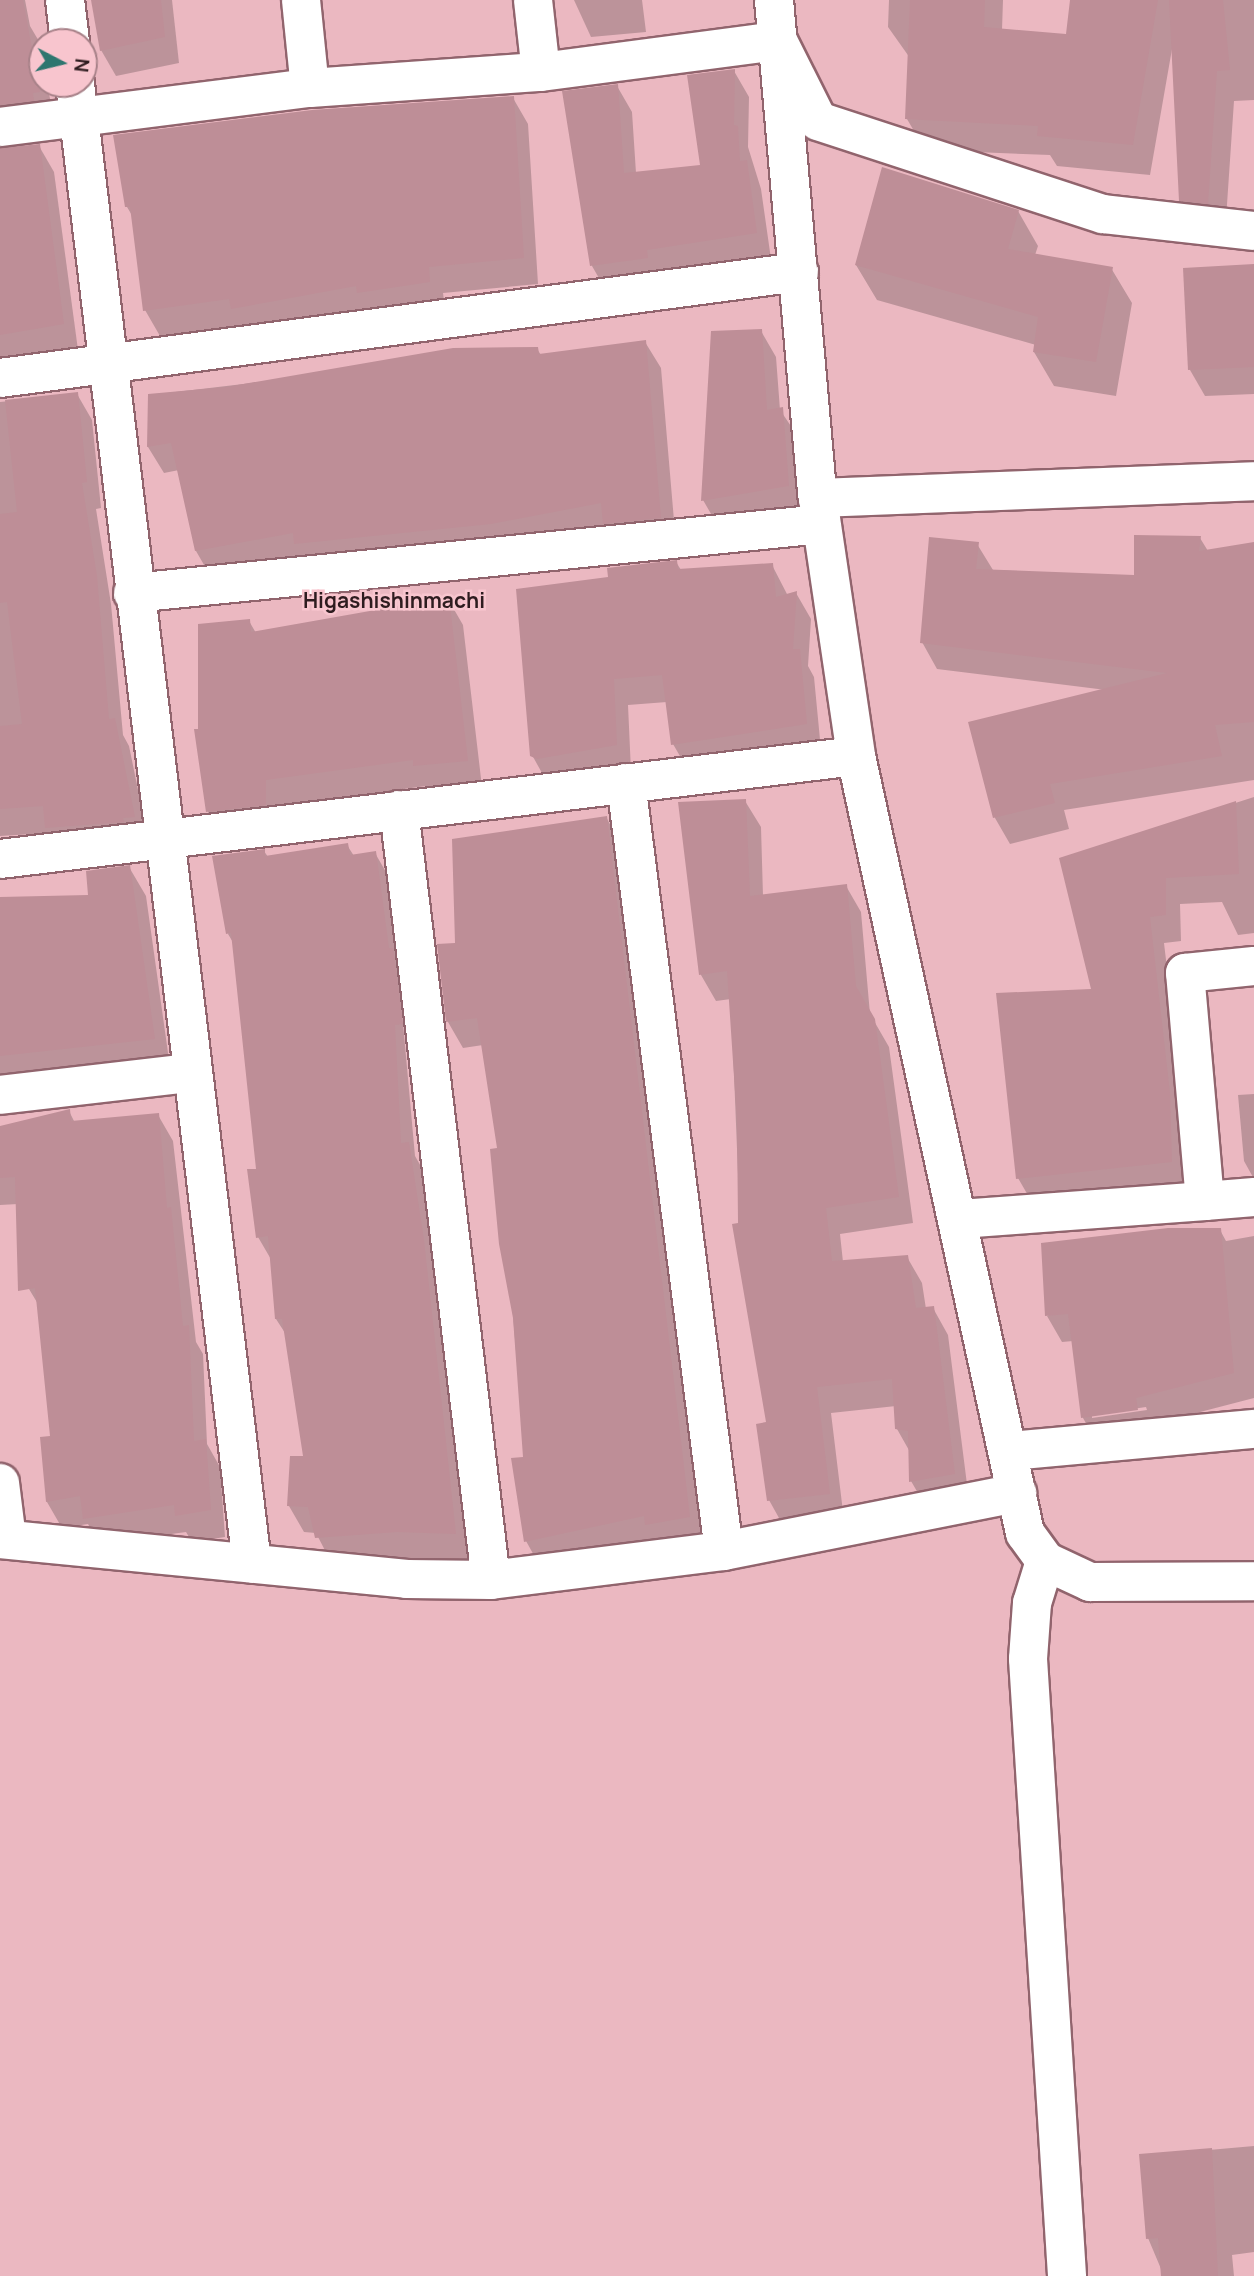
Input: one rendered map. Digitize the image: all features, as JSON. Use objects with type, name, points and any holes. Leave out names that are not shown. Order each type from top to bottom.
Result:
[{"type":"street","points":[[65,0],[68,28]]},
{"type":"street","points":[[301,0],[310,88]]},
{"type":"street","points":[[533,0],[541,72]]},
{"type":"street","points":[[774,0],[820,511],[856,756],[960,1219],[1025,1533],[1045,1561],[1090,1582],[1254,1581]]},
{"type":"street","points":[[0,127],[76,100],[541,72],[778,41]]},
{"type":"street","points":[[778,41],[818,121],[1103,214],[1254,231]]},
{"type":"street","points":[[76,100],[105,365],[251,1563]]},
{"type":"street","points":[[0,378],[799,272]]},
{"type":"street","points":[[133,593],[820,511],[1254,481]]},
{"type":"street","points":[[0,859],[856,756]]},
{"type":"street","points":[[626,783],[724,1551]]},
{"type":"street","points":[[399,810],[491,1580]]},
{"type":"street","points":[[1205,1201],[1185,973],[1254,966]]},
{"type":"street","points":[[0,1095],[191,1073]]},
{"type":"street","points":[[960,1219],[1254,1197]]},
{"type":"street","points":[[1010,1451],[1254,1429]]},
{"type":"street","points":[[0,1483],[3,1539],[407,1579],[491,1580],[724,1551],[1017,1493]]},
{"type":"street","points":[[1045,1561],[1032,1603],[1028,1659],[1067,2276]]},
{"type":"building","points":[[0,0],[23,0],[28,28],[28,98],[34,98],[34,101],[0,105]]},
{"type":"building","points":[[91,0],[161,0],[165,37],[100,51]]},
{"type":"building","points":[[910,0],[985,0],[984,27],[1066,34],[1070,0],[1158,0],[1133,145],[1037,136],[1038,126],[905,119]]},
{"type":"building","points":[[1169,0],[1223,0],[1230,70],[1217,71],[1208,204],[1179,201]]},
{"type":"building","points":[[735,69],[734,125],[738,126],[740,161],[747,160],[757,233],[647,250],[648,258],[590,266],[562,91],[618,84],[624,173],[700,165],[687,75]]},
{"type":"building","points":[[514,96],[524,258],[429,267],[430,282],[357,293],[356,286],[231,309],[229,299],[143,311],[130,207],[125,207],[113,135],[312,110]]},
{"type":"building","points":[[40,144],[64,324],[0,335],[0,148]]},
{"type":"building","points":[[882,167],[1019,210],[1008,249],[1113,267],[1096,362],[1033,352],[1038,317],[855,265]]},
{"type":"building","points":[[1254,264],[1254,367],[1188,370],[1183,268]]},
{"type":"building","points":[[762,329],[767,410],[783,407],[789,486],[701,501],[711,331]]},
{"type":"building","points":[[646,340],[661,518],[603,524],[601,503],[491,524],[294,544],[293,533],[195,551],[171,443],[147,447],[148,394],[226,387],[453,348],[538,347],[539,354]]},
{"type":"building","points":[[78,392],[87,482],[82,483],[97,576],[109,719],[115,718],[135,817],[123,818],[124,822],[45,828],[43,806],[0,809],[0,726],[22,724],[7,602],[0,603],[0,514],[17,512],[5,400]]},
{"type":"building","points":[[1134,535],[1201,536],[1199,551],[1254,542],[1254,722],[1215,725],[1222,756],[1050,784],[1055,803],[993,818],[968,722],[1167,673],[920,643],[929,537],[979,542],[976,569],[1134,575]]},
{"type":"building","points":[[677,560],[678,569],[773,563],[776,597],[797,591],[793,649],[800,649],[807,724],[671,745],[662,675],[614,679],[617,745],[537,759],[530,756],[516,589],[608,577],[607,568]]},
{"type":"building","points":[[449,597],[468,761],[413,766],[413,760],[266,780],[266,805],[206,812],[194,729],[198,729],[198,624],[250,619],[251,632]]},
{"type":"building","points":[[746,799],[750,896],[847,884],[856,986],[875,1019],[899,1197],[826,1208],[832,1261],[908,1255],[916,1308],[934,1306],[955,1474],[909,1482],[908,1431],[895,1429],[892,1379],[817,1387],[830,1494],[767,1501],[756,1424],[766,1422],[732,1224],[738,1223],[737,1122],[727,971],[699,975],[678,802]]},
{"type":"building","points":[[1236,801],[1239,874],[1166,878],[1166,915],[1150,917],[1170,1093],[1172,1162],[1016,1179],[996,993],[1091,989],[1059,858]]},
{"type":"building","points":[[607,816],[690,1517],[645,1525],[644,1516],[524,1542],[511,1458],[523,1457],[513,1318],[499,1244],[490,1149],[497,1148],[477,1018],[446,1022],[437,944],[455,943],[452,839]]},
{"type":"building","points":[[348,843],[350,855],[376,851],[389,948],[393,948],[403,1024],[395,1025],[401,1143],[409,1142],[424,1240],[456,1534],[397,1532],[315,1538],[308,1507],[287,1506],[290,1456],[303,1456],[282,1319],[275,1319],[268,1236],[256,1238],[247,1169],[256,1169],[231,933],[226,934],[212,856],[265,849],[265,856]]},
{"type":"building","points":[[130,865],[155,1039],[0,1056],[0,897],[88,895],[86,871]]},
{"type":"building","points":[[70,1109],[71,1121],[159,1113],[167,1208],[171,1207],[183,1326],[189,1325],[194,1441],[206,1439],[211,1510],[175,1516],[174,1505],[83,1519],[80,1496],[46,1502],[40,1437],[50,1436],[35,1288],[18,1291],[15,1177],[0,1178],[0,1126]]},
{"type":"building","points":[[1168,1228],[1221,1228],[1234,1373],[1136,1398],[1138,1410],[1081,1418],[1068,1314],[1045,1316],[1041,1243]]},
{"type":"building","points":[[1212,2148],[1218,2276],[1161,2276],[1158,2238],[1146,2239],[1139,2154]]},
{"type":"district","name":"Higashishinmachi","points":[[394,600]]}]
